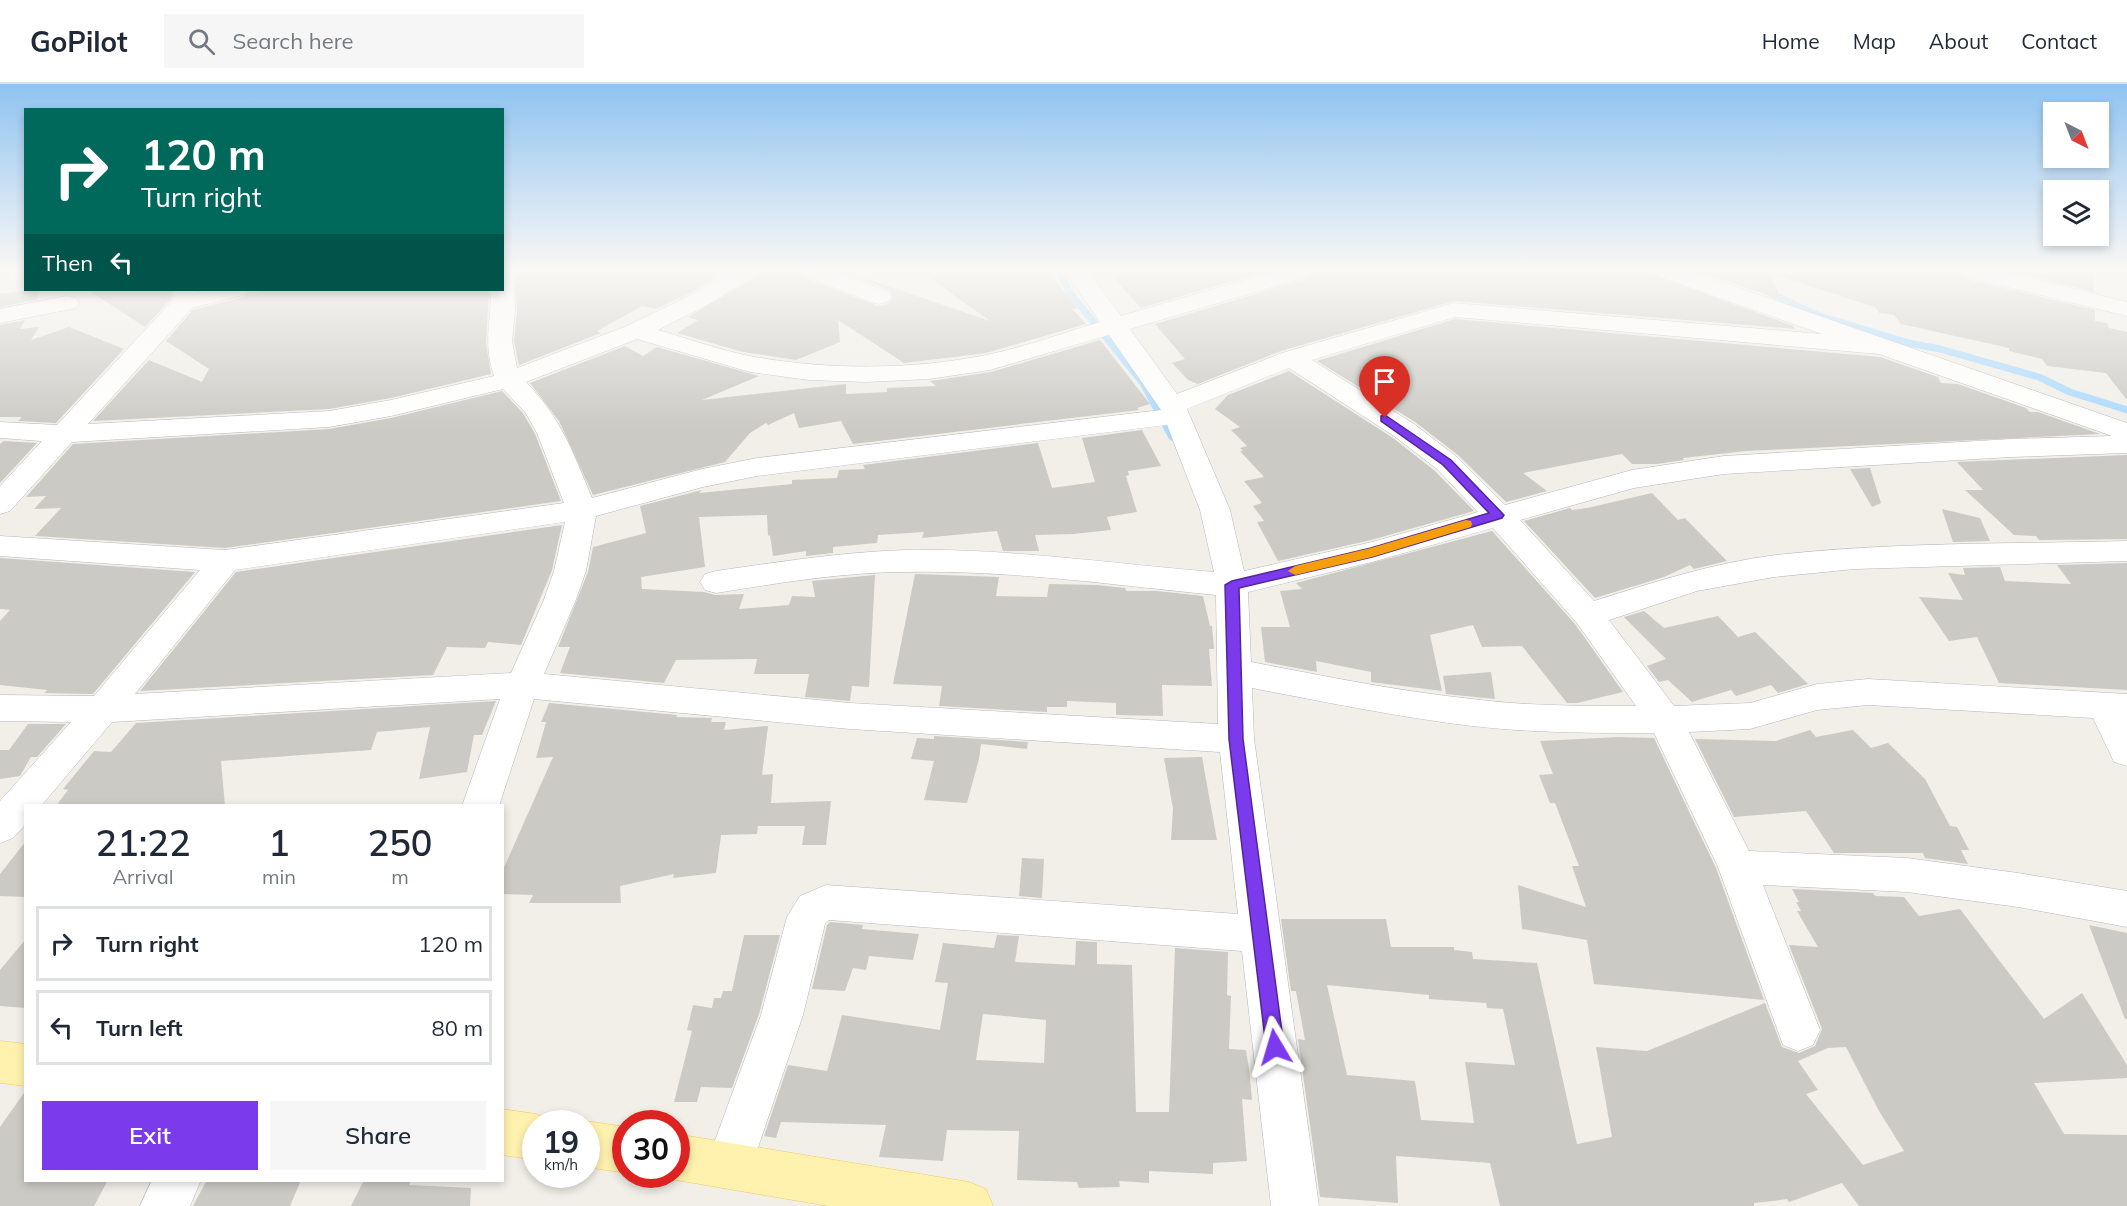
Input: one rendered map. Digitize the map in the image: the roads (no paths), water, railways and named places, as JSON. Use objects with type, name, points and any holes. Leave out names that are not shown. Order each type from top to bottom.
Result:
[{"type":"main road","points":[[0,1062],[24,1065]]},
{"type":"main road","points":[[504,1132],[522,1135]]},
{"type":"main road","points":[[690,1159],[969,1206]]},
{"type":"street","points":[[0,504],[161,323]]},
{"type":"street","points":[[481,804],[522,685],[559,602],[570,571],[582,510],[551,433],[536,408],[509,380],[501,358],[499,341],[501,323]]},
{"type":"street","points":[[0,430],[64,434],[329,419],[391,408],[509,380],[651,323]]},
{"type":"street","points":[[0,546],[225,561],[582,510],[702,478],[757,467],[1174,411],[1292,358],[1407,323]]},
{"type":"street","points":[[1617,323],[1888,347]]},
{"type":"street","points":[[1819,323],[2127,432]]},
{"type":"street","points":[[636,331],[750,364],[809,372],[866,374],[929,371],[990,362],[1116,324],[1174,411],[1215,510],[1232,585],[1236,739],[1294,1206]]},
{"type":"street","points":[[1292,358],[1404,430],[1447,463],[1498,515],[1588,615],[1665,720],[1737,867],[1798,1030]]},
{"type":"street","points":[[716,582],[806,568],[905,561],[981,563],[1232,585],[1372,552],[1632,478],[1724,465],[2011,448],[2127,444]]},
{"type":"street","points":[[1588,615],[1694,581],[1774,566],[1855,559],[2127,551]]},
{"type":"street","points":[[0,827],[103,709],[225,561]]},
{"type":"street","points":[[1235,672],[1396,703],[1474,714],[1557,719],[1665,720],[1750,716],[1817,697],[1868,692],[2116,707],[2127,752]]},
{"type":"street","points":[[0,708],[103,709],[522,685],[850,716],[1236,739]]},
{"type":"street","points":[[1737,867],[1907,875],[2019,890],[2127,909]]},
{"type":"street","points":[[729,1165],[778,1025],[807,917],[814,908],[826,902],[1261,934]]},
{"type":"street","points":[[164,1206],[177,1182]]},
{"type":"waterway","points":[[1095,323],[1143,383],[1172,437]]},
{"type":"waterway","points":[[1844,323],[2039,377],[2070,392],[2127,410]]}]
